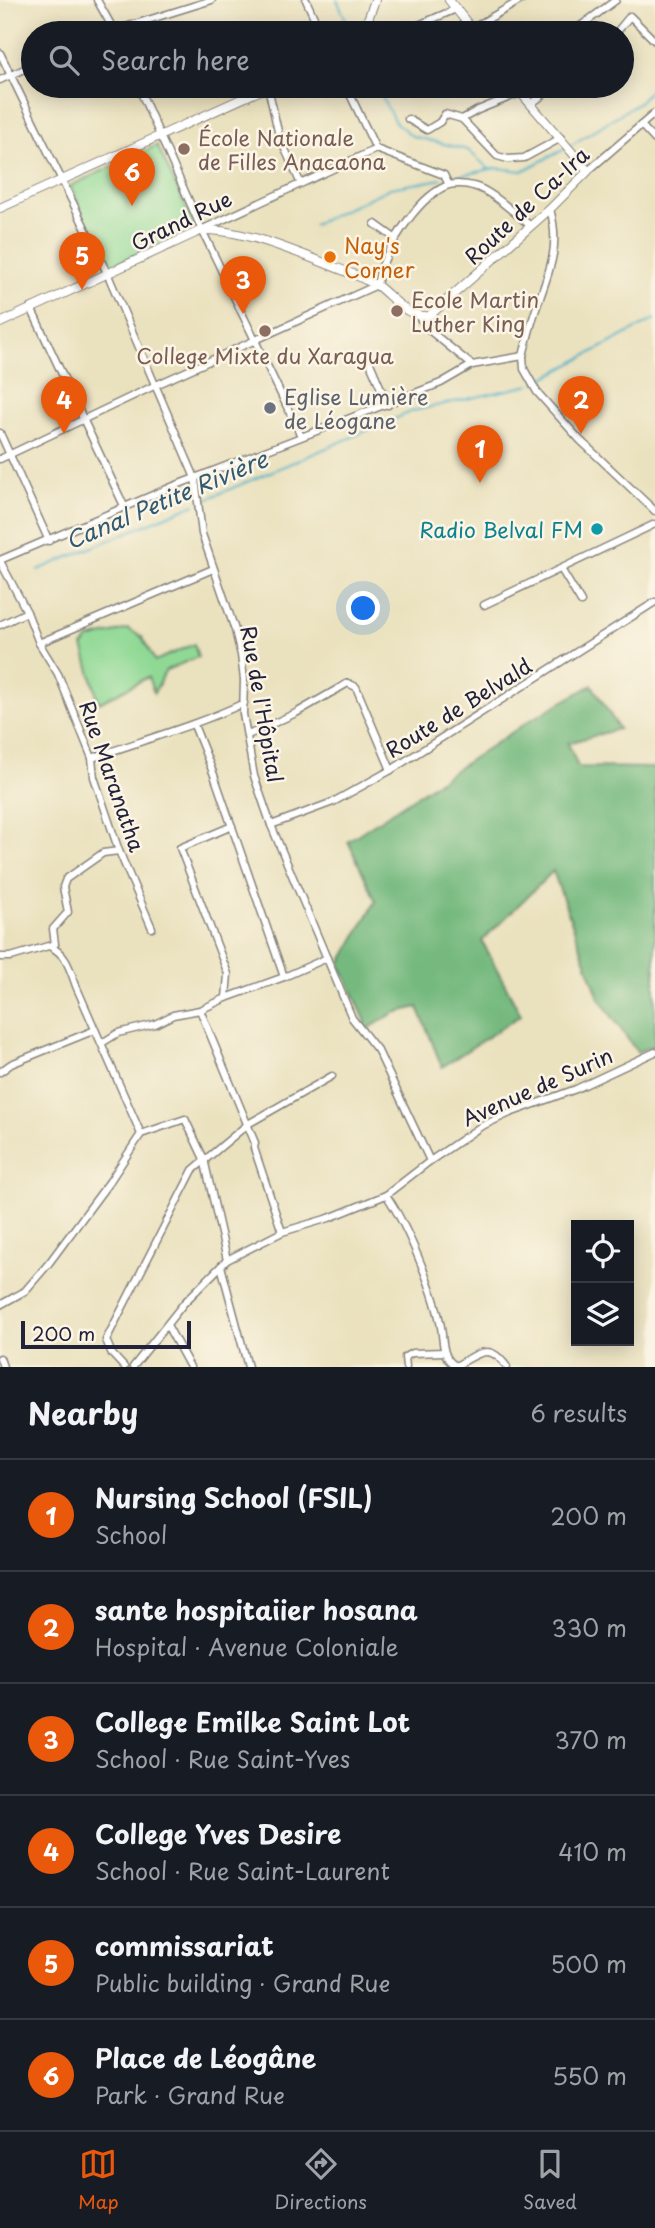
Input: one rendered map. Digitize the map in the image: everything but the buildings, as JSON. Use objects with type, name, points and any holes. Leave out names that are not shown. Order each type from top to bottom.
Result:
[{"type":"street","points":[[97,0],[109,21]]},
{"type":"street","points":[[147,21],[212,0]]},
{"type":"street","points":[[306,0],[316,21]]},
{"type":"street","points":[[449,0],[465,21]]},
{"type":"street","points":[[484,21],[522,0]]},
{"type":"street","points":[[587,21],[615,0]]},
{"type":"street","points":[[366,21],[371,3]]},
{"type":"street","points":[[428,21],[456,9]]},
{"type":"street","points":[[626,21],[630,16],[655,41]]},
{"type":"street","name":"Rue de l'Hôpital","points":[[0,53],[21,94]]},
{"type":"street","points":[[0,80],[21,71]]},
{"type":"street","name":"Rue de l'Hôpital","points":[[23,98],[108,275],[195,478],[202,534],[236,630],[243,668],[244,703],[254,776],[271,825],[352,1018],[378,1051],[430,1161]]},
{"type":"street","points":[[143,98],[202,230],[300,436]]},
{"type":"street","points":[[0,208],[242,98]]},
{"type":"street","points":[[271,98],[279,136],[300,182]]},
{"type":"street","points":[[352,98],[376,149],[444,175],[449,185]]},
{"type":"street","points":[[462,119],[502,98]]},
{"type":"street","points":[[525,98],[588,171]]},
{"type":"street","points":[[531,104],[539,98]]},
{"type":"street","name":"Route de Ca-Ira","points":[[418,316],[429,316],[436,312],[588,171],[655,113]]},
{"type":"street","points":[[408,119],[427,130],[448,114],[462,119],[497,156],[508,159],[524,158],[561,138]]},
{"type":"street","points":[[641,125],[655,140]]},
{"type":"street","name":"Grand Rue","points":[[0,323],[376,149]]},
{"type":"street","points":[[377,285],[378,276],[396,239],[426,198],[449,185],[474,186],[490,194],[531,226]]},
{"type":"street","points":[[550,209],[556,234],[552,263],[523,356],[524,369],[537,392],[580,440],[655,510]]},
{"type":"street","points":[[375,224],[396,239]]},
{"type":"street","points":[[202,230],[240,234],[377,285],[418,316],[429,330],[472,365]]},
{"type":"street","points":[[0,459],[377,285]]},
{"type":"street","points":[[31,308],[125,508]]},
{"type":"street","points":[[0,561],[195,478],[441,383],[472,365],[523,356]]},
{"type":"street","points":[[370,363],[388,405]]},
{"type":"street","points":[[0,433],[49,541]]},
{"type":"street","points":[[484,605],[655,524]]},
{"type":"street","name":"Rue Maranatha","points":[[0,561],[27,612],[39,643],[58,674],[92,758],[94,777],[119,851],[152,928]]},
{"type":"street","points":[[39,643],[213,569]]},
{"type":"street","points":[[561,569],[581,603]]},
{"type":"street","name":"Route de Belvald","points":[[271,825],[333,802],[391,770],[499,699],[655,603]]},
{"type":"street","points":[[0,625],[27,612]]},
{"type":"street","points":[[248,735],[296,713],[348,683],[356,687],[391,770]]},
{"type":"street","points":[[92,758],[194,724],[244,703]]},
{"type":"street","points":[[194,724],[284,977]]},
{"type":"street","points":[[226,998],[228,974],[180,848],[232,827]]},
{"type":"street","points":[[0,957],[10,957],[55,944],[53,929],[68,912],[63,887],[66,879],[103,853],[119,851]]},
{"type":"street","points":[[48,946],[59,950],[69,964],[141,1134]]},
{"type":"street","points":[[102,1043],[118,1033],[200,1010],[327,958]]},
{"type":"street","points":[[200,1010],[248,1124],[282,1232]]},
{"type":"street","points":[[0,1072],[10,1064],[95,1030]]},
{"type":"street","name":"Avenue de Surin","points":[[133,1367],[184,1303],[227,1260],[282,1232],[329,1218],[386,1195],[480,1127],[576,1089],[655,1052]]},
{"type":"street","points":[[124,1367],[112,1354],[106,1340],[193,1170],[248,1124],[331,1076]]},
{"type":"street","points":[[0,1305],[25,1291],[49,1263],[141,1134],[185,1119],[204,1159],[227,1260]]},
{"type":"street","points":[[386,1195],[399,1217],[436,1305],[444,1352],[450,1363],[456,1366],[484,1350],[501,1358],[507,1367]]},
{"type":"street","points":[[221,1266],[248,1367]]},
{"type":"street","points":[[167,1325],[190,1367]]},
{"type":"street","points":[[406,1367],[405,1357],[412,1353],[444,1352]]},
{"type":"street","points":[[0,1358],[3,1367]]},
{"type":"green space","points":[[157,145],[195,227],[108,268],[70,186]]},
{"type":"green space","points":[[128,629],[142,637],[155,661],[194,644],[198,657],[166,670],[154,693],[148,677],[99,703],[83,646],[89,639]]},
{"type":"green space","points":[[592,685],[619,729],[568,743],[578,767],[655,768],[655,1045],[637,1052],[599,998],[553,871],[482,941],[521,1015],[442,1067],[418,1007],[394,1013],[366,1030],[362,1026],[366,1022],[340,964],[376,901],[348,841],[532,719]]},
{"type":"waterway","points":[[337,0],[347,21]]},
{"type":"waterway","points":[[570,146],[639,102],[655,85]]},
{"type":"waterway","points":[[382,98],[395,122],[412,136],[468,150],[489,169]]},
{"type":"waterway","points":[[448,178],[497,168],[522,171],[565,149]]},
{"type":"waterway","points":[[313,225],[390,188],[442,179]]},
{"type":"waterway","name":"Canal Petite Rivière","points":[[535,383],[655,319]]},
{"type":"waterway","name":"Canal Petite Rivière","points":[[200,502],[413,411],[530,385]]},
{"type":"waterway","name":"Canal Petite Rivière","points":[[38,570],[195,504]]},
{"type":"place","name":"École Nationale de Filles Anacaona","points":[[184,149]]},
{"type":"place","name":"Place de Léogâne","points":[[132,206]]},
{"type":"place","name":"Nay's Corner","points":[[330,257]]},
{"type":"place","name":"commissariat","points":[[82,290]]},
{"type":"place","name":"Ecole Martin Luther King","points":[[397,311]]},
{"type":"place","name":"College Emilke Saint Lot","points":[[243,314]]},
{"type":"place","name":"College Mixte du Xaragua","points":[[265,331]]},
{"type":"place","name":"Eglise Lumière de Léogane","points":[[270,408]]},
{"type":"place","name":"College Yves Desire","points":[[64,434]]},
{"type":"place","name":"sante hospitaiier hosana","points":[[581,434]]},
{"type":"place","name":"Nursing School (FSIL)","points":[[480,483]]},
{"type":"place","name":"Radio Belval FM","points":[[597,529]]}]
